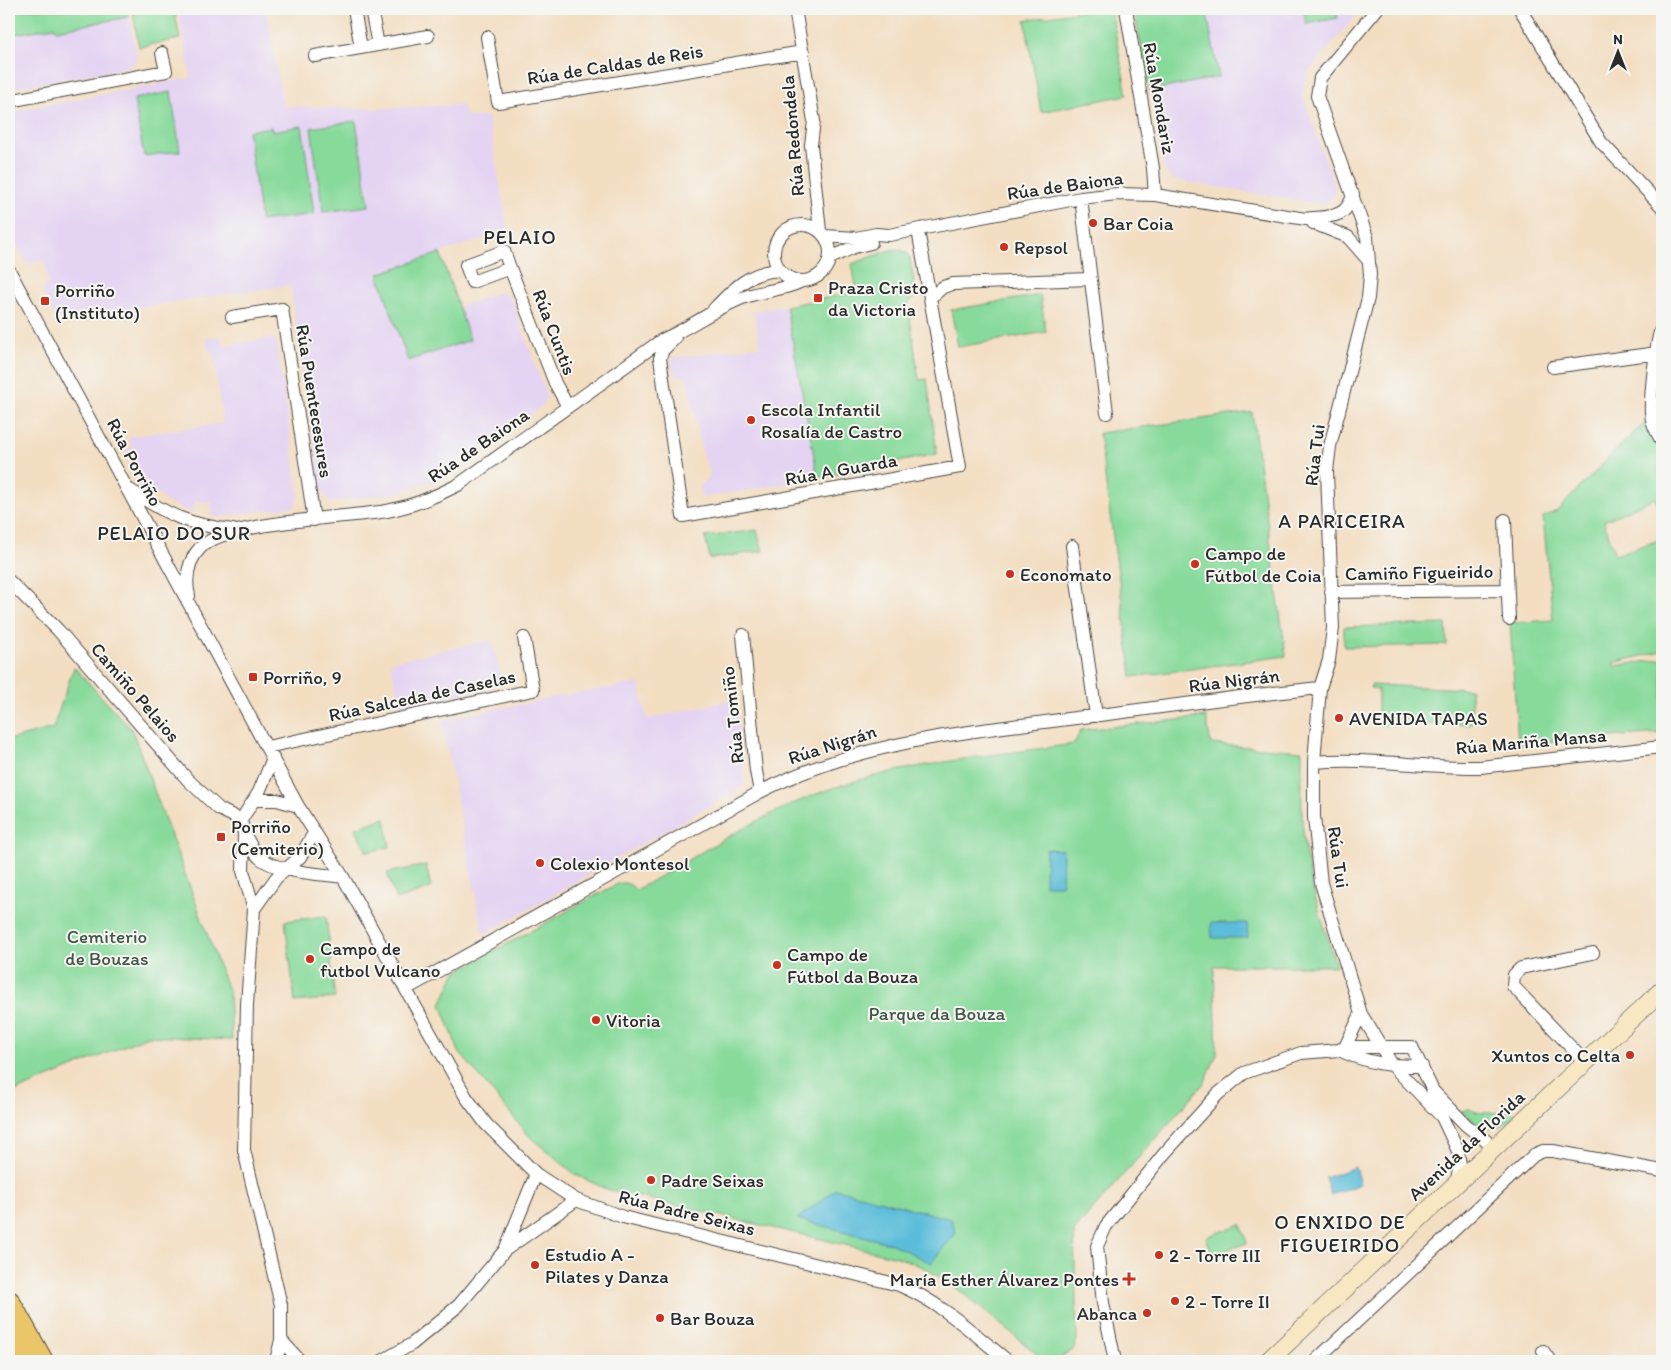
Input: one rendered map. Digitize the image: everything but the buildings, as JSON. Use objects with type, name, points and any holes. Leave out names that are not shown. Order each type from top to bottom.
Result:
[{"type":"highway","points":[[9,1302],[42,1361]]},
{"type":"highway","points":[[9,1335],[24,1361]]},
{"type":"highway","points":[[9,1355],[12,1361]]},
{"type":"main road","name":"Avenida da Florida","points":[[1268,1361],[1662,990]]},
{"type":"street","points":[[354,9],[361,48]]},
{"type":"street","points":[[371,9],[378,45]]},
{"type":"street","name":"Rúa Redondela","points":[[795,9],[814,121],[811,145],[823,234]]},
{"type":"street","name":"Rúa Mondariz","points":[[1126,9],[1153,168],[1155,194]]},
{"type":"street","name":"Rúa Tui","points":[[1377,9],[1320,78],[1317,86],[1317,96],[1367,237],[1370,275],[1368,298],[1330,446],[1328,498],[1332,636],[1329,660],[1320,688],[1314,762],[1314,817],[1321,883],[1361,1014],[1393,1066],[1442,1118],[1458,1151],[1460,1166],[1456,1183]]},
{"type":"street","points":[[1520,9],[1601,142],[1662,207]]},
{"type":"street","points":[[315,56],[428,36]]},
{"type":"street","name":"Rúa de Caldas de Reis","points":[[487,37],[498,102],[803,52]]},
{"type":"street","points":[[9,101],[166,71],[162,52]]},
{"type":"street","name":"Rúa de Baiona","points":[[710,312],[730,291],[759,272],[780,271],[774,252],[781,234],[794,226],[803,225],[823,234],[856,238],[876,234],[889,235],[1105,194],[1155,194],[1306,219],[1329,219],[1346,209],[1353,194]]},
{"type":"street","points":[[1081,198],[1089,279],[1107,413]]},
{"type":"street","name":"Rúa de Baiona","points":[[1306,219],[1348,237],[1368,260]]},
{"type":"street","name":"Rúa A Guarda","points":[[680,332],[664,350],[660,358],[683,516],[960,467],[918,230]]},
{"type":"street","points":[[823,234],[830,247],[830,258]]},
{"type":"street","name":"Rúa de Baiona","points":[[190,605],[187,587],[191,560],[209,541],[236,530],[387,511],[424,502],[458,484],[662,340],[680,332],[710,312],[747,296],[789,287],[817,277],[824,272],[830,258],[854,247],[878,242],[889,235]]},
{"type":"street","name":"Rúa Cuntis","points":[[510,268],[557,388],[568,407]]},
{"type":"street","name":"Rúa Porriño","points":[[9,270],[129,489],[298,806]]},
{"type":"street","points":[[780,271],[791,279],[800,282]]},
{"type":"street","points":[[930,298],[943,287],[952,284],[1089,279]]},
{"type":"street","name":"Rúa Puentecesures","points":[[232,317],[282,309],[314,520]]},
{"type":"street","points":[[1662,327],[1650,412],[1662,442]]},
{"type":"street","points":[[1553,367],[1657,353]]},
{"type":"street","name":"Rúa de Baiona","points":[[129,489],[168,514],[185,521],[236,530]]},
{"type":"street","name":"Camiño Figueirido","points":[[1504,520],[1509,620]]},
{"type":"street","points":[[1072,546],[1096,716]]},
{"type":"street","name":"Camiño Pelaios","points":[[9,581],[58,630],[188,780],[219,809],[241,820]]},
{"type":"street","name":"Camiño Figueirido","points":[[1331,592],[1508,590]]},
{"type":"street","name":"Rúa Tomiño","points":[[743,635],[756,771],[760,792]]},
{"type":"street","name":"Rúa Salceda de Caselas","points":[[270,753],[533,690],[524,638]]},
{"type":"street","name":"Rúa Nigrán","points":[[406,989],[760,792],[824,764],[898,743],[1320,688]]},
{"type":"street","name":"Rúa Mariña Mansa","points":[[1314,762],[1364,760],[1450,768],[1480,767],[1662,747]]},
{"type":"street","points":[[270,753],[255,800],[241,820],[244,834],[243,871],[254,909],[247,1004],[244,1150],[281,1305],[281,1340],[276,1361]]},
{"type":"street","points":[[254,909],[276,878],[300,857],[314,833],[298,806],[277,800],[255,800]]},
{"type":"street","name":"Rúa Padre Seixas","points":[[314,833],[342,877],[466,1097],[486,1124],[536,1174],[576,1200],[623,1216],[899,1285],[917,1292],[938,1305],[1008,1361]]},
{"type":"street","points":[[244,834],[259,857],[270,864],[287,869],[342,877]]},
{"type":"street","points":[[1585,1062],[1513,986],[1514,975],[1521,968],[1592,953]]},
{"type":"street","points":[[1342,1049],[1361,1014]]},
{"type":"street","points":[[1114,1361],[1103,1303],[1097,1246],[1106,1226],[1164,1154],[1218,1094],[1244,1073],[1268,1063],[1301,1054],[1342,1049],[1412,1047],[1433,1091],[1466,1125],[1495,1148]]},
{"type":"street","points":[[1342,1049],[1363,1061],[1393,1066],[1422,1066]]},
{"type":"street","points":[[1442,1118],[1466,1125]]},
{"type":"street","points":[[1315,1361],[1534,1155],[1543,1151],[1553,1151],[1662,1171]]},
{"type":"street","points":[[505,1250],[536,1174]]},
{"type":"street","points":[[382,1361],[412,1344],[458,1305],[505,1250],[576,1200]]},
{"type":"street","points":[[281,1340],[300,1361]]},
{"type":"shaded area","points":[[9,9],[136,9],[128,10],[137,56],[135,62],[125,68],[9,89]]},
{"type":"shaded area","points":[[178,9],[266,9],[283,106],[359,109],[463,105],[463,111],[468,117],[488,117],[508,231],[440,253],[445,277],[458,307],[500,292],[510,296],[547,397],[541,407],[461,464],[432,481],[395,493],[330,502],[321,491],[290,285],[56,319],[42,294],[45,285],[49,283],[44,261],[27,264],[9,230],[9,112],[191,78]]},
{"type":"shaded area","points":[[1206,9],[1362,9],[1308,72],[1302,93],[1335,187],[1334,196],[1329,202],[1322,204],[1173,180],[1167,173],[1164,167],[1150,91],[1219,77]]},
{"type":"shaded area","name":"Escola Infantil Rosalía de Castro","points":[[786,306],[818,478],[702,498],[700,486],[710,476],[707,463],[704,461],[687,378],[673,373],[671,358],[760,346],[754,311]]},
{"type":"shaded area","points":[[221,336],[223,346],[271,338],[276,340],[299,495],[294,507],[211,517],[212,503],[195,501],[193,514],[169,503],[151,488],[125,449],[132,448],[128,437],[223,423],[213,352],[208,352],[206,338]]},
{"type":"shaded area","points":[[492,640],[501,676],[499,683],[493,687],[401,707],[390,662]]},
{"type":"shaded area","name":"Colexio Montesol","points":[[639,683],[647,719],[736,699],[744,786],[483,935],[442,720],[560,696]]},
{"type":"green space","points":[[9,9],[133,9],[128,10],[129,17],[56,30],[55,27],[9,35]]},
{"type":"green space","points":[[157,9],[174,9],[180,39],[139,47],[133,13]]},
{"type":"green space","points":[[1093,9],[1111,10],[1127,95],[1041,112],[1025,20]]},
{"type":"green space","points":[[1134,9],[1206,9],[1219,77],[1150,91]]},
{"type":"green space","points":[[1304,9],[1336,9],[1338,18],[1306,24]]},
{"type":"green space","points":[[171,92],[180,151],[144,156],[134,99]]},
{"type":"green space","points":[[356,121],[369,206],[323,212],[311,128]]},
{"type":"green space","points":[[302,126],[314,214],[261,221],[248,131],[271,127],[272,131]]},
{"type":"green space","points":[[899,249],[907,253],[910,258],[916,295],[908,304],[919,380],[927,379],[937,454],[818,478],[786,306],[857,292],[852,264],[890,250]]},
{"type":"green space","points":[[440,253],[470,340],[408,361],[378,274]]},
{"type":"green space","points":[[1040,295],[1046,332],[958,347],[951,310]]},
{"type":"green space","name":"Campo de Fútbol de Coia","points":[[1252,412],[1286,656],[1132,677],[1099,433]]},
{"type":"green space","points":[[1648,421],[1662,449],[1662,517],[1655,498],[1604,521],[1615,555],[1662,539],[1662,651],[1613,663],[1614,666],[1662,659],[1662,733],[1518,744],[1510,623],[1553,620],[1543,517],[1557,511],[1629,437]]},
{"type":"green space","points":[[757,530],[763,551],[710,559],[705,537]]},
{"type":"green space","points":[[1446,624],[1447,645],[1344,647],[1344,627]]},
{"type":"green space","name":"Cemiterio de Bouzas","points":[[74,667],[132,730],[229,993],[232,1040],[148,1036],[9,1094],[9,740],[53,728]]},
{"type":"green space","points":[[1371,685],[1471,689],[1472,724],[1378,725],[1378,689],[1370,688]]},
{"type":"green space","name":"Parque da Bouza","points":[[1206,717],[1211,744],[1302,751],[1302,816],[1306,855],[1315,897],[1336,966],[1214,966],[1217,1054],[1205,1082],[1074,1231],[1077,1339],[1074,1349],[1056,1361],[1044,1360],[949,1282],[923,1267],[897,1257],[606,1189],[576,1175],[530,1137],[459,1052],[441,1004],[456,972],[615,885],[626,883],[636,890],[736,832],[788,806],[842,785],[899,770],[1074,744],[1081,730]]},
{"type":"green space","points":[[385,818],[390,847],[367,852],[355,828]]},
{"type":"green space","points":[[426,865],[431,888],[396,900],[387,873]]},
{"type":"green space","name":"Campo de futbol Vulcano","points":[[326,916],[335,998],[295,1002],[285,921]]},
{"type":"green space","points":[[1469,1109],[1480,1113],[1511,1112],[1516,1115],[1501,1126],[1488,1128],[1476,1123],[1461,1111]]},
{"type":"green space","points":[[1241,1224],[1247,1243],[1212,1255],[1206,1237]]},
{"type":"water","points":[[1046,849],[1063,850],[1062,885],[1045,885]]},
{"type":"water","points":[[1211,923],[1247,923],[1248,938],[1212,938]]},
{"type":"water","points":[[1355,1167],[1360,1184],[1331,1195],[1325,1178]]},
{"type":"water","points":[[836,1189],[951,1219],[956,1233],[931,1263],[892,1244],[797,1219]]},
{"type":"place","name":"Bar Coia","points":[[1093,223]]},
{"type":"place","name":"Repsol","points":[[1004,247]]},
{"type":"place","name":"Praza Cristo da Victoria","points":[[818,298]]},
{"type":"place","name":"Porriño (Instituto)","points":[[45,301]]},
{"type":"place","name":"Escola Infantil Rosalía de Castro","points":[[751,420]]},
{"type":"place","name":"Campo de Fútbol de Coia","points":[[1195,564]]},
{"type":"place","name":"Economato","points":[[1010,574]]},
{"type":"place","name":"Porriño, 9","points":[[253,677]]},
{"type":"place","name":"AVENIDA TAPAS","points":[[1339,718]]},
{"type":"place","name":"Porriño (Cemiterio)","points":[[221,837]]},
{"type":"place","name":"Colexio Montesol","points":[[540,863]]},
{"type":"place","name":"Campo de futbol Vulcano","points":[[310,959]]},
{"type":"place","name":"Campo de Fútbol da Bouza","points":[[777,965]]},
{"type":"place","name":"Vitoria","points":[[596,1020]]},
{"type":"place","name":"Xuntos co Celta","points":[[1630,1055]]},
{"type":"place","name":"Padre Seixas","points":[[651,1180]]},
{"type":"place","name":"2 - Torre III","points":[[1159,1255]]},
{"type":"place","name":"Estudio A - Pilates y Danza","points":[[535,1265]]},
{"type":"place","name":"María Esther Álvarez Pontes","points":[[1129,1279]]},
{"type":"place","name":"2 - Torre II","points":[[1175,1301]]},
{"type":"place","name":"Abanca","points":[[1147,1313]]},
{"type":"place","name":"Bar Bouza","points":[[660,1318]]},
{"type":"district","name":"PELAIO","points":[[520,237]]},
{"type":"district","name":"A PARICEIRA","points":[[1342,521]]},
{"type":"district","name":"PELAIO DO SUR","points":[[174,533]]},
{"type":"district","name":"O ENXIDO DE FIGUEIRIDO","points":[[1340,1234]]}]
